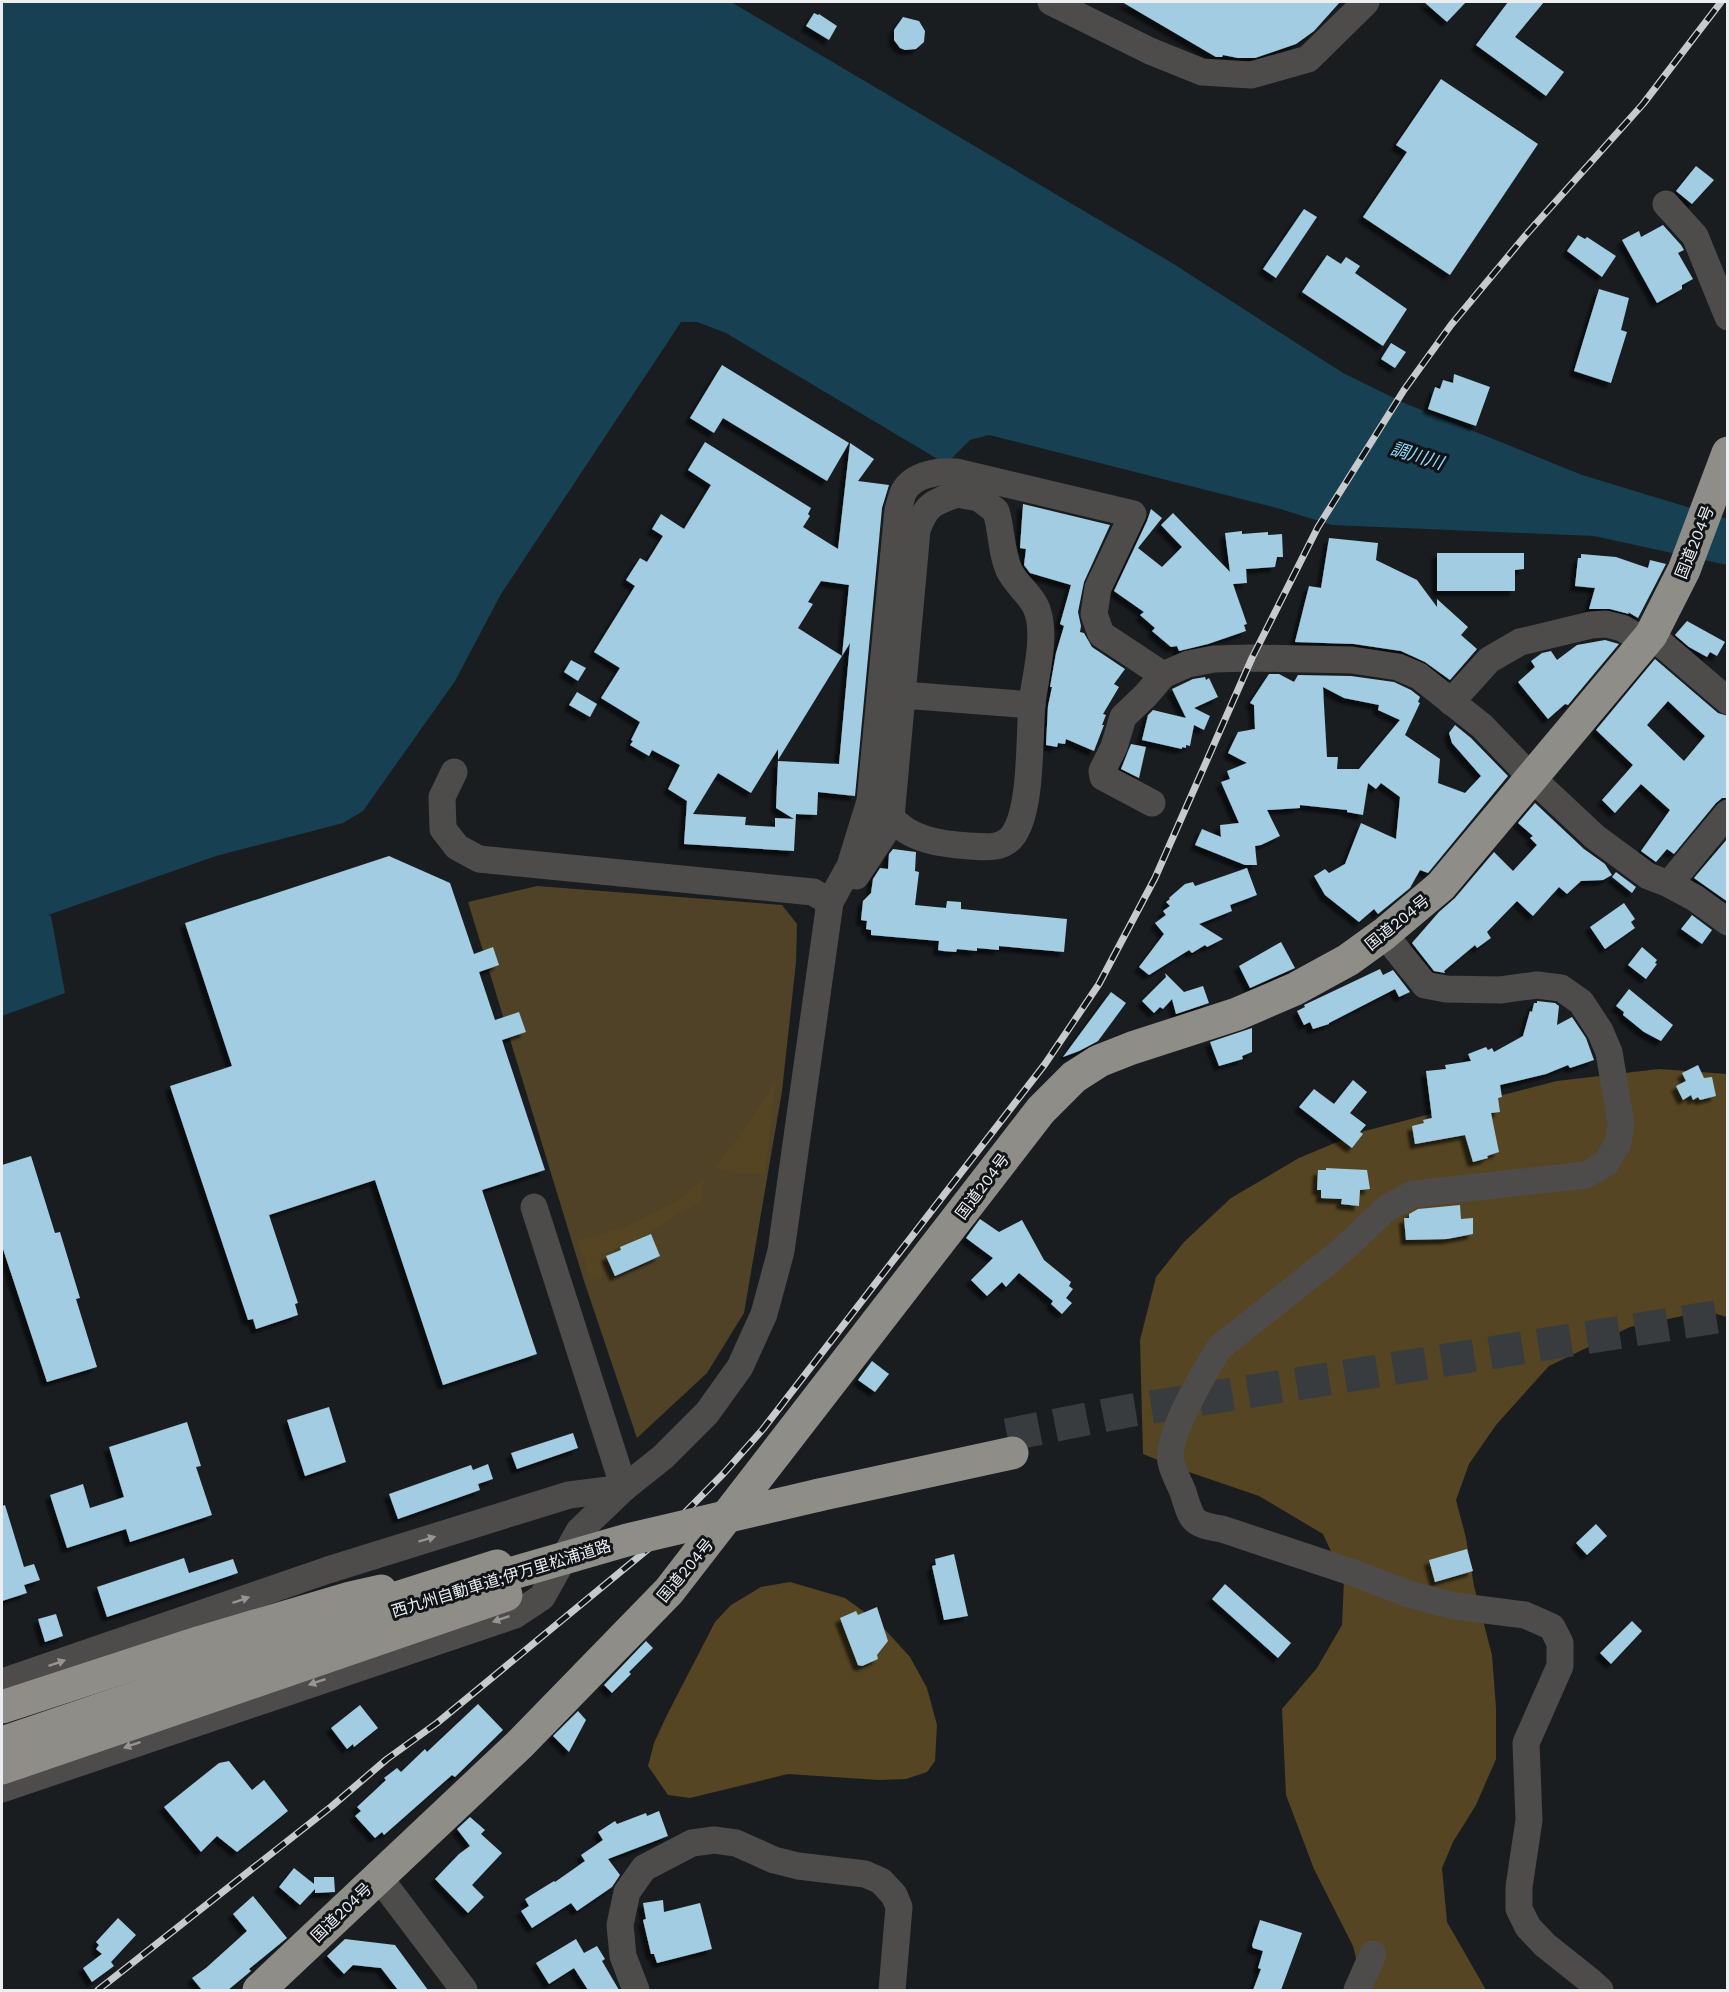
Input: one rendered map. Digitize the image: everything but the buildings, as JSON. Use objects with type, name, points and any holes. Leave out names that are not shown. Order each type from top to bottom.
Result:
[{"type":"highway","name":"国道204号","points":[[259,1990],[519,1745],[669,1591],[1041,1110],[1074,1077],[1099,1061],[1237,1014],[1295,989],[1348,960],[1384,934],[1441,886],[1648,638],[1684,570],[1728,453]]},
{"type":"highway","points":[[2,1707],[201,1642],[350,1598],[501,1579],[636,1546],[817,1487],[1009,1444]]},
{"type":"highway","points":[[2,1768],[501,1579]]},
{"type":"highway","name":"西九州自動車道;伊万里松浦道路","points":[[2,1729],[296,1630],[501,1579]]},
{"type":"highway","name":"西九州自動車道;伊万里松浦道路","points":[[2,1743],[301,1641],[501,1579]]},
{"type":"street","points":[[1051,2],[1150,51],[1202,72],[1251,75],[1308,59],[1366,2]]},
{"type":"street","points":[[1666,204],[1695,236],[1728,317]]},
{"type":"street","points":[[2,1789],[515,1615],[542,1597],[579,1531],[624,1488],[663,1457],[707,1413],[740,1367],[764,1314],[781,1251],[830,902],[850,866],[870,801],[898,510],[905,490],[920,477],[940,471],[956,472],[1134,514],[1098,588],[1094,614],[1101,634],[1163,675]]},
{"type":"street","points":[[830,902],[854,878],[885,832],[891,817],[918,530],[924,512],[939,501],[957,494],[979,498],[996,511],[1002,531],[1007,566],[1038,613],[1040,636],[1022,818],[1013,836],[994,848],[943,844],[910,834],[898,827],[891,817]]},
{"type":"street","points":[[1452,702],[1489,660],[1520,642],[1591,625],[1606,624],[1648,638],[1728,701]]},
{"type":"street","points":[[1152,803],[1103,777],[1102,771],[1114,747],[1123,717],[1163,675],[1188,664],[1214,659],[1352,660],[1398,667],[1419,676],[1482,726],[1532,778],[1595,837],[1648,876],[1695,898],[1728,922]]},
{"type":"street","points":[[903,695],[1032,705]]},
{"type":"street","points":[[454,772],[442,797],[443,829],[457,847],[479,859],[813,892],[830,902]]},
{"type":"street","points":[[1669,884],[1728,813]]},
{"type":"street","points":[[1384,934],[1425,985],[1446,989],[1478,990],[1545,986],[1562,988],[1581,1002],[1600,1031],[1609,1052],[1621,1123],[1618,1143],[1606,1163],[1586,1176],[1436,1190],[1413,1194],[1387,1208],[1339,1253],[1220,1347],[1206,1368],[1173,1437],[1170,1460],[1191,1516],[1200,1526],[1222,1529],[1409,1594],[1454,1606],[1525,1615],[1552,1627],[1560,1643],[1560,1666],[1526,1743],[1529,1820],[1519,1887],[1519,1909],[1528,1927],[1545,1945],[1600,1990]]},
{"type":"street","points":[[534,1208],[624,1488]]},
{"type":"street","points":[[2,1682],[350,1563],[569,1495],[624,1488]]},
{"type":"street","points":[[636,1990],[623,1956],[620,1926],[627,1892],[644,1868],[692,1843],[714,1840],[736,1843],[774,1860],[790,1864],[865,1874],[881,1881],[894,1895],[899,1907],[892,1990]]},
{"type":"street","points":[[378,1876],[464,1990]]},
{"type":"street","points":[[1358,1990],[1373,1954]]},
{"type":"shaded area","points":[[537,886],[782,905],[797,924],[796,962],[782,1091],[744,1313],[707,1373],[637,1438],[584,1281],[468,902]]},
{"type":"shaded area","points":[[1659,1069],[1727,1074],[1727,1317],[1706,1311],[1630,1327],[1549,1366],[1496,1425],[1469,1464],[1456,1500],[1466,1538],[1474,1586],[1492,1655],[1496,1708],[1496,1759],[1476,1805],[1453,1842],[1442,1868],[1447,1922],[1486,1990],[1364,1990],[1353,1946],[1314,1869],[1286,1795],[1282,1709],[1317,1668],[1342,1625],[1344,1579],[1323,1534],[1259,1496],[1143,1454],[1140,1340],[1156,1277],[1184,1242],[1231,1198],[1299,1158],[1361,1132],[1557,1081]]},
{"type":"shaded area","points":[[776,1080],[765,1173],[738,1173],[715,1168],[748,1124]]},
{"type":"shaded area","points":[[704,1178],[702,1200],[640,1238],[601,1254],[603,1278],[589,1281],[585,1260],[577,1241],[627,1226],[679,1200]]},
{"type":"shaded area","points":[[790,1582],[845,1598],[878,1622],[910,1657],[927,1688],[937,1725],[935,1761],[927,1772],[906,1779],[879,1780],[788,1774],[690,1798],[668,1795],[648,1766],[654,1743],[715,1622],[731,1605],[761,1587]]},
{"type":"water","name":"調川川","points":[[2,2],[731,2],[1172,263],[1343,373],[1404,403],[1582,475],[1727,519],[1727,565],[1594,536],[1332,525],[1277,508],[989,435],[970,440],[946,464],[726,333],[697,322],[681,322],[501,594],[455,681],[363,811],[343,823],[216,856],[48,915],[51,916],[65,993],[2,1016]]},
{"type":"tunnel","points":[[1007,1435],[1127,1411],[1728,1315]]},
{"type":"railway","points":[[98,1990],[332,1806],[387,1759],[437,1723],[653,1545],[724,1473],[763,1429],[1045,1064],[1099,984],[1155,878],[1252,658],[1318,527],[1404,390],[1451,325],[1525,236],[1643,104],[1721,2]]}]
